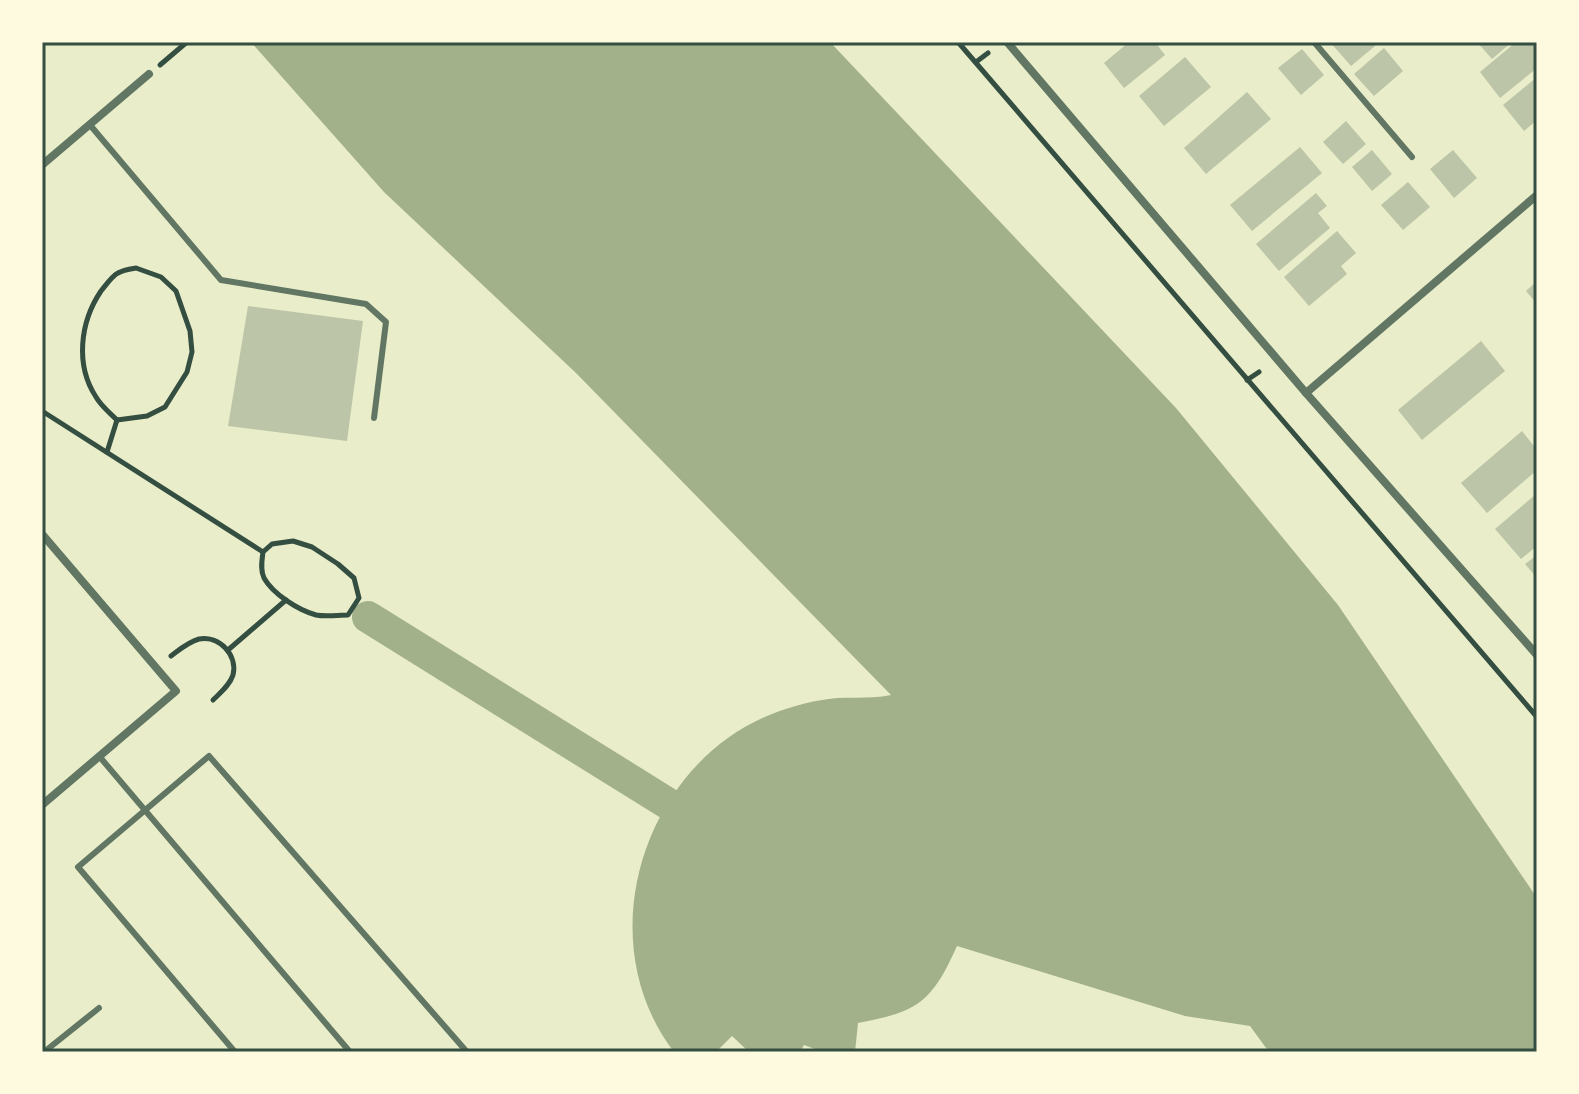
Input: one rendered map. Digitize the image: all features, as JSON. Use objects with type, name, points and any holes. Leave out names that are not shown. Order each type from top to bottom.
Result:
[{"type":"street","points":[[1007,42],[1306,393],[1537,655]]},
{"type":"street","points":[[42,165],[149,74]]},
{"type":"street","points":[[1306,393],[1537,195]]},
{"type":"street","points":[[42,534],[176,691],[42,805]]},
{"type":"lane","points":[[1314,42],[1412,157]]},
{"type":"lane","points":[[90,125],[221,280],[366,304],[386,322],[374,418]]},
{"type":"lane","points":[[99,756],[350,1052]]},
{"type":"lane","points":[[235,1052],[78,867],[209,756],[467,1052]]},
{"type":"lane","points":[[44,1052],[99,1008]]},
{"type":"path","points":[[958,42],[1247,380],[1318,458],[1537,717]]},
{"type":"path","points":[[149,74],[186,43]]},
{"type":"path","points":[[976,62],[988,53]]},
{"type":"path","points":[[136,268],[161,277],[176,291],[190,331],[192,352],[187,372],[165,407],[147,416],[117,420],[92,391],[83,363],[83,334],[92,305],[103,289],[116,273],[136,268]]},
{"type":"path","points":[[1247,380],[1259,372]]},
{"type":"path","points":[[42,411],[263,552]]},
{"type":"path","points":[[107,452],[117,420]]},
{"type":"path","points":[[293,541],[312,547],[354,578],[359,598],[348,615],[318,616],[286,600],[264,579],[261,570],[263,552],[272,544],[293,541]]},
{"type":"path","points":[[228,650],[286,600]]},
{"type":"path","points":[[170,657],[196,640],[217,642],[228,650],[233,660],[233,674],[228,685],[213,700]]},
{"type":"shaded area","points":[[251,42],[830,42],[1176,408],[1338,605],[1537,898],[1537,1052],[1269,1052],[1250,1026],[1185,1016],[957,946],[939,980],[921,1001],[895,1014],[858,1023],[855,1052],[823,1052],[804,1045],[800,1052],[749,1052],[732,1036],[716,1052],[674,1052],[648,1007],[635,959],[633,909],[642,860],[662,814],[690,773],[727,739],[772,714],[820,700],[891,695],[576,373],[384,192]]},
{"type":"building","points":[[1129,42],[1155,42],[1165,55],[1124,88],[1104,63]]},
{"type":"building","points":[[1330,42],[1372,42],[1375,46],[1351,66]]},
{"type":"building","points":[[1477,42],[1512,42],[1492,59]]},
{"type":"building","points":[[1516,42],[1537,42],[1537,68],[1500,98],[1480,72]]},
{"type":"building","points":[[1384,48],[1403,71],[1374,96],[1354,74]]},
{"type":"building","points":[[1302,49],[1324,75],[1301,95],[1278,68]]},
{"type":"building","points":[[1185,57],[1211,87],[1164,126],[1139,96]]},
{"type":"building","points":[[1537,77],[1537,120],[1524,131],[1503,105]]},
{"type":"building","points":[[1247,92],[1271,119],[1206,174],[1184,148]]},
{"type":"building","points":[[1346,121],[1366,144],[1343,164],[1323,142]]},
{"type":"building","points":[[1300,147],[1322,173],[1252,231],[1230,205]]},
{"type":"building","points":[[1372,150],[1392,174],[1372,191],[1352,167]]},
{"type":"building","points":[[1453,150],[1477,178],[1454,198],[1430,169]]},
{"type":"building","points":[[1408,182],[1430,207],[1403,230],[1381,205]]},
{"type":"building","points":[[1316,193],[1327,206],[1318,213],[1330,228],[1279,271],[1256,244]]},
{"type":"building","points":[[1337,231],[1356,253],[1341,266],[1347,274],[1309,306],[1284,277]]},
{"type":"building","points":[[1537,281],[1537,304],[1526,291]]},
{"type":"building","points":[[248,306],[363,321],[347,441],[228,426]]},
{"type":"building","points":[[1481,341],[1505,371],[1422,440],[1398,410]]},
{"type":"building","points":[[1522,431],[1537,450],[1537,470],[1487,513],[1461,483]]},
{"type":"building","points":[[1535,495],[1537,546],[1521,559],[1495,529]]},
{"type":"building","points":[[1537,555],[1537,578],[1525,564]]},
{"type":"waterway","points":[[368,617],[667,803]]}]
